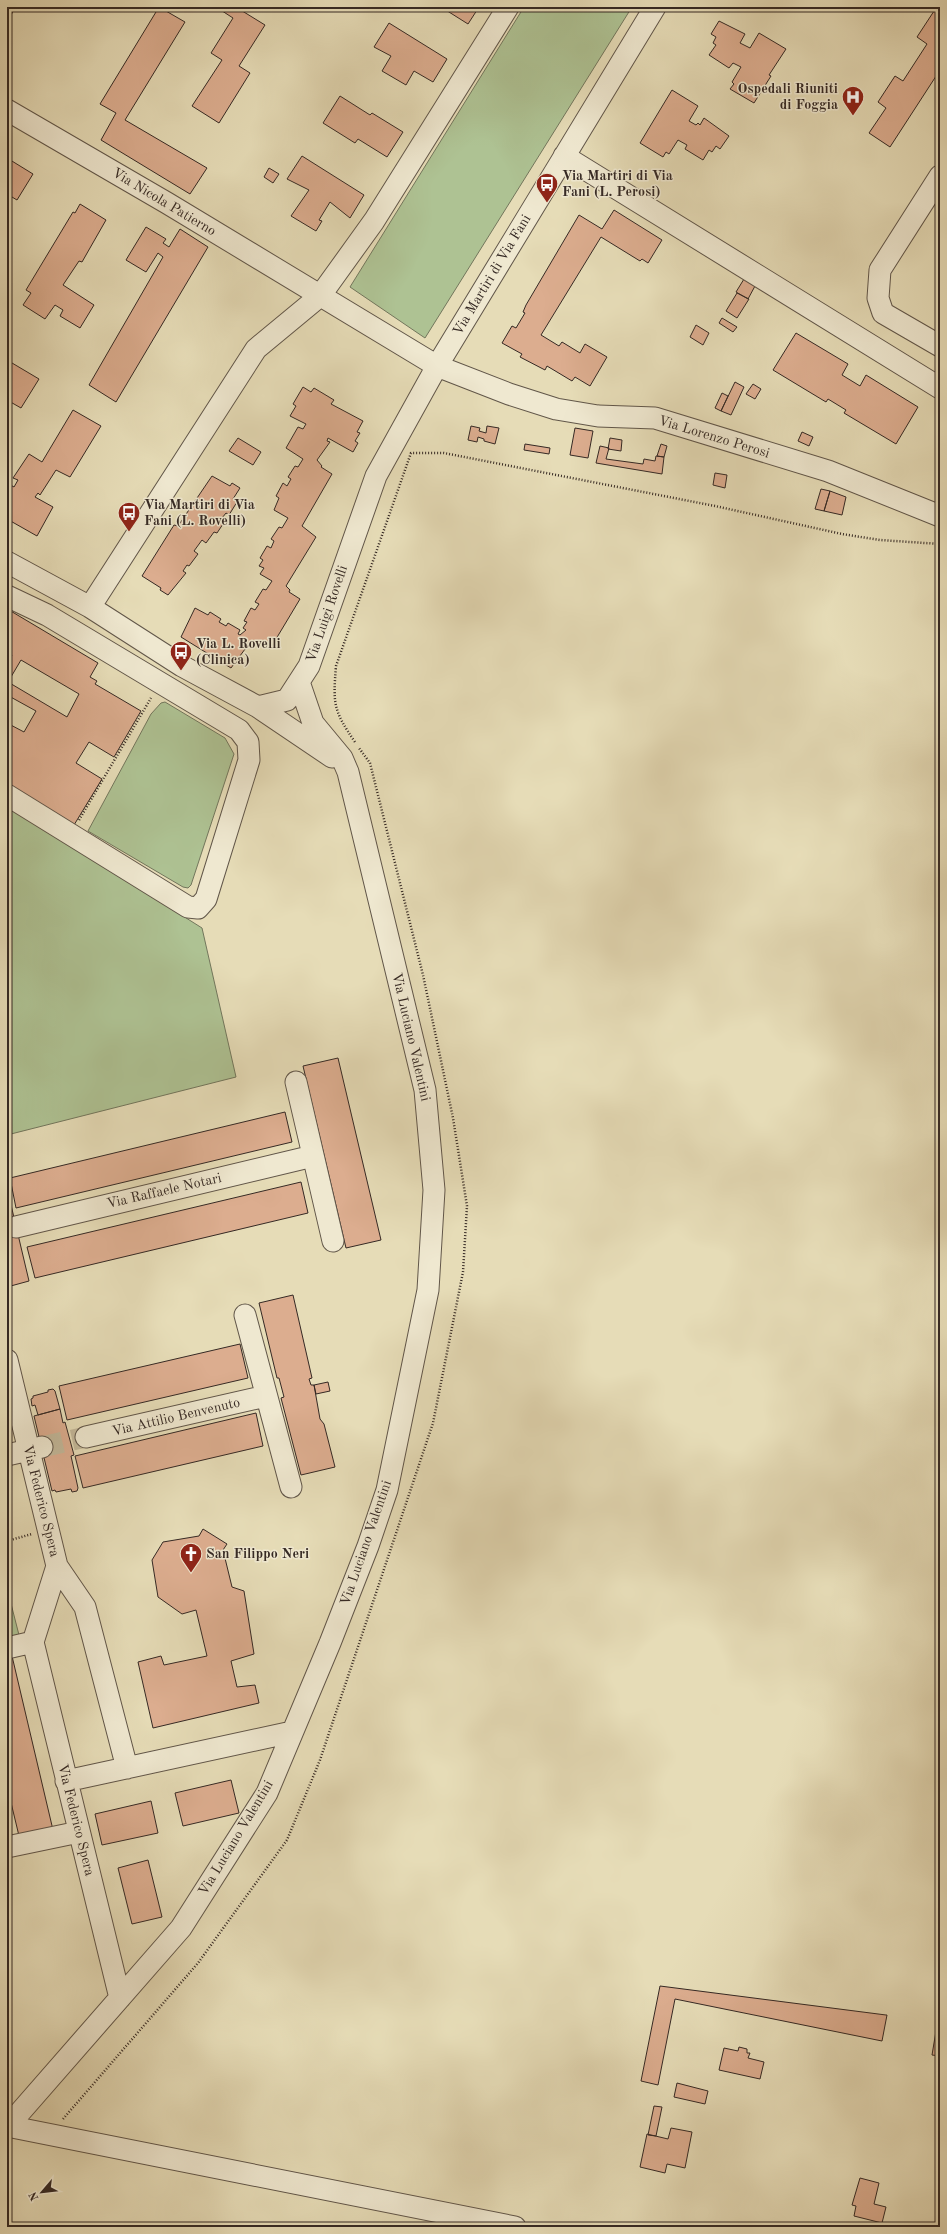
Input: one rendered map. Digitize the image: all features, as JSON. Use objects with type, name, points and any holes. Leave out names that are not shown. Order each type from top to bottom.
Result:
[{"type":"street","points":[[90,607],[256,348],[320,296],[374,221],[508,7]]},
{"type":"street","name":"Via Martiri di Via Fani","points":[[436,366],[655,7]]},
{"type":"street","name":"Via Nicola Patierno","points":[[7,110],[167,203],[320,296]]},
{"type":"street","points":[[564,156],[940,388]]},
{"type":"street","points":[[940,176],[880,270],[878,298],[883,313],[940,346]]},
{"type":"street","points":[[320,296],[436,366]]},
{"type":"street","name":"Via Lorenzo Perosi","points":[[436,366],[509,394],[556,409],[598,416],[655,418],[828,471],[940,516]]},
{"type":"street","name":"Via Luigi Rovelli","points":[[258,708],[287,700],[309,666],[376,476],[436,366]]},
{"type":"street","points":[[7,562],[66,593],[182,666],[258,708],[329,755],[348,772]]},
{"type":"street","points":[[47,615],[54,613],[66,593]]},
{"type":"street","points":[[7,596],[47,615],[239,730],[248,742],[249,760],[206,899],[198,908],[188,907],[71,833],[7,795]]},
{"type":"street","name":"Via Luciano Valentini","points":[[7,2126],[181,1928],[267,1793],[366,1553],[387,1490],[428,1290],[432,1251],[434,1190],[426,1090],[348,772],[342,758],[313,723],[299,682]]},
{"type":"street","points":[[296,1082],[333,1241]]},
{"type":"street","name":"Via Raffaele Notari","points":[[16,1227],[313,1156]]},
{"type":"street","points":[[244,1315],[291,1487]]},
{"type":"street","name":"Via Federico Spera","points":[[7,1360],[36,1449],[48,1530],[57,1566],[33,1642],[120,1998]]},
{"type":"street","name":"Via Attilio Benvenuto","points":[[86,1437],[266,1396]]},
{"type":"street","points":[[7,1455],[36,1449]]},
{"type":"street","points":[[57,1566],[85,1607],[127,1768]]},
{"type":"street","points":[[7,1648],[33,1642]]},
{"type":"street","points":[[66,1781],[292,1732]]},
{"type":"street","points":[[7,1847],[79,1832]]},
{"type":"street","points":[[7,2126],[515,2227]]},
{"type":"path","points":[[71,833],[161,682]]},
{"type":"path","points":[[7,1541],[48,1530]]},
{"type":"green space","points":[[524,7],[632,7],[425,338],[350,287]]},
{"type":"green space","points":[[165,702],[225,738],[234,754],[191,885],[188,888],[183,887],[88,831],[151,714],[161,703]]},
{"type":"green space","points":[[7,805],[202,928],[236,1077],[7,1135]]},
{"type":"green space","points":[[7,1588],[19,1635],[7,1637]]},
{"type":"building","points":[[7,7],[16,7],[7,21]]},
{"type":"building","points":[[159,7],[185,22],[125,120],[207,168],[190,194],[101,140],[116,113],[100,104]]},
{"type":"building","points":[[216,7],[240,7],[239,9],[265,25],[239,66],[250,73],[219,123],[192,106],[222,60],[211,53],[233,18]]},
{"type":"building","points":[[441,7],[479,7],[468,24]]},
{"type":"building","points":[[936,8],[940,11],[940,70],[890,147],[869,133],[886,108],[878,102],[895,76],[903,81],[927,44],[917,37]]},
{"type":"building","points":[[719,21],[745,34],[740,43],[750,48],[759,33],[786,49],[769,75],[771,76],[754,103],[730,89],[734,84],[732,82],[741,67],[733,63],[729,68],[709,55],[716,45],[713,43],[716,37],[711,34]]},
{"type":"building","points":[[389,23],[447,59],[433,82],[414,71],[406,85],[382,71],[391,56],[374,47]]},
{"type":"building","points":[[672,90],[698,106],[689,121],[696,125],[698,123],[700,125],[704,118],[729,136],[720,149],[716,146],[712,152],[709,150],[703,160],[685,149],[687,145],[678,140],[669,154],[666,152],[663,157],[640,143]]},
{"type":"building","points":[[340,96],[370,115],[372,113],[403,132],[387,157],[358,139],[355,143],[323,123]]},
{"type":"building","points":[[302,156],[364,195],[350,218],[330,202],[319,220],[322,221],[316,231],[291,216],[309,190],[287,179]]},
{"type":"building","points":[[7,158],[33,174],[17,200],[7,194]]},
{"type":"building","points":[[269,168],[279,174],[273,183],[264,177]]},
{"type":"building","points":[[80,204],[106,220],[82,262],[79,261],[63,285],[94,305],[80,328],[60,316],[63,310],[55,305],[45,319],[23,305],[31,293],[26,290],[73,212],[75,213]]},
{"type":"building","points":[[614,210],[662,240],[648,263],[642,259],[640,261],[601,237],[541,335],[559,346],[562,342],[580,353],[585,344],[607,357],[590,386],[575,377],[572,381],[547,366],[545,370],[520,357],[522,354],[502,343],[512,326],[516,328],[525,313],[523,312],[526,305],[579,215],[602,229]]},
{"type":"building","points":[[146,227],[166,239],[163,243],[169,247],[180,229],[208,247],[116,402],[89,385],[163,257],[158,253],[146,272],[126,260]]},
{"type":"building","points":[[744,279],[755,286],[748,299],[736,292]]},
{"type":"building","points":[[737,293],[749,299],[737,318],[726,311]]},
{"type":"building","points":[[722,318],[737,327],[733,332],[719,323]]},
{"type":"building","points":[[696,325],[709,333],[703,345],[690,337]]},
{"type":"building","points":[[796,333],[848,364],[842,375],[860,386],[866,375],[918,407],[896,444],[844,413],[846,410],[828,399],[826,402],[773,370]]},
{"type":"building","points":[[7,360],[39,379],[21,408],[7,400]]},
{"type":"building","points":[[735,382],[744,387],[731,415],[721,411]]},
{"type":"building","points":[[753,384],[761,389],[755,399],[746,394]]},
{"type":"building","points":[[303,387],[311,392],[314,388],[334,400],[331,404],[363,421],[357,432],[360,433],[355,441],[358,443],[353,452],[328,438],[327,441],[330,442],[317,460],[322,466],[321,467],[332,474],[302,526],[316,537],[286,586],[290,590],[289,592],[300,599],[270,649],[251,641],[231,668],[181,637],[195,608],[208,615],[210,612],[221,619],[219,622],[226,626],[228,623],[240,630],[238,634],[240,635],[246,630],[243,628],[247,622],[244,621],[251,608],[255,610],[259,604],[255,602],[263,589],[266,590],[272,581],[260,574],[264,568],[259,566],[263,560],[260,558],[267,546],[271,548],[274,541],[271,539],[279,527],[282,528],[288,518],[274,510],[279,498],[276,496],[283,483],[287,486],[291,479],[288,477],[295,466],[298,467],[303,459],[286,448],[298,427],[303,429],[306,424],[290,416],[296,406],[293,404]]},
{"type":"building","points":[[722,393],[728,396],[721,411],[715,408]]},
{"type":"building","points":[[73,410],[101,426],[70,477],[56,470],[40,495],[38,493],[35,497],[53,507],[37,536],[7,519],[7,483],[14,487],[18,480],[13,478],[29,454],[42,462]]},
{"type":"building","points":[[471,426],[480,428],[479,431],[486,433],[487,426],[499,428],[495,444],[484,441],[484,439],[478,437],[477,442],[468,440]]},
{"type":"building","points":[[575,428],[593,431],[588,458],[570,455]]},
{"type":"building","points":[[802,432],[813,437],[809,446],[798,441]]},
{"type":"building","points":[[238,438],[261,452],[253,465],[229,451]]},
{"type":"building","points":[[610,438],[622,440],[621,451],[608,449]]},
{"type":"building","points":[[525,444],[550,448],[549,454],[524,450]]},
{"type":"building","points":[[661,444],[667,446],[664,457],[657,456]]},
{"type":"building","points":[[600,446],[609,448],[606,459],[643,464],[644,459],[655,461],[656,456],[664,457],[662,474],[596,463]]},
{"type":"building","points":[[715,473],[727,475],[725,488],[713,485]]},
{"type":"building","points":[[212,476],[230,486],[232,483],[240,488],[233,499],[237,502],[229,515],[226,513],[222,518],[225,521],[217,533],[214,532],[206,543],[202,540],[194,551],[198,554],[189,566],[187,565],[183,571],[186,573],[168,595],[160,590],[161,588],[142,576],[174,525],[178,526]]},
{"type":"building","points":[[821,489],[830,491],[824,511],[815,509]]},
{"type":"building","points":[[830,491],[846,497],[842,515],[824,511]]},
{"type":"building","points":[[9,610],[98,663],[90,677],[97,681],[95,684],[141,711],[114,757],[89,742],[76,763],[102,779],[74,825],[7,785],[7,723],[24,732],[36,711],[7,695],[7,663],[12,655],[7,652],[7,614]],"holes":[[[21,660],[79,694],[67,717],[8,682]]]},
{"type":"building","points":[[338,1058],[381,1240],[346,1248],[303,1066]]},
{"type":"building","points":[[285,1112],[292,1142],[16,1208],[10,1178]]},
{"type":"building","points":[[301,1182],[308,1213],[35,1278],[27,1247]]},
{"type":"building","points":[[7,1188],[29,1281],[7,1287]]},
{"type":"building","points":[[293,1295],[312,1378],[309,1379],[311,1385],[314,1385],[320,1419],[324,1424],[335,1467],[301,1475],[281,1398],[284,1397],[279,1378],[277,1378],[259,1303]]},
{"type":"building","points":[[240,1344],[248,1378],[67,1420],[59,1386]]},
{"type":"building","points":[[328,1382],[330,1391],[316,1394],[314,1385]]},
{"type":"building","points":[[53,1389],[55,1391],[60,1409],[38,1415],[35,1405],[32,1406],[31,1399],[33,1396]]},
{"type":"building","points":[[60,1409],[63,1423],[65,1422],[74,1455],[71,1456],[78,1488],[77,1491],[72,1492],[71,1489],[56,1492],[55,1490],[52,1491],[34,1416]]},
{"type":"building","points":[[256,1413],[263,1446],[83,1488],[75,1456]]},
{"type":"building","points":[[203,1529],[227,1544],[223,1550],[232,1587],[244,1591],[254,1654],[231,1661],[237,1687],[255,1685],[259,1703],[153,1728],[138,1662],[161,1656],[164,1665],[207,1656],[196,1610],[182,1614],[158,1597],[152,1560],[163,1542],[199,1536]]},
{"type":"building","points":[[12,1656],[53,1830],[20,1840],[7,1786],[7,1658]]},
{"type":"building","points":[[231,1780],[239,1813],[183,1826],[175,1793]]},
{"type":"building","points":[[151,1801],[158,1833],[102,1845],[95,1814]]},
{"type":"building","points":[[148,1860],[162,1917],[132,1924],[118,1868]]},
{"type":"building","points":[[660,1986],[887,2015],[882,2041],[675,1999],[658,2085],[641,2081]]},
{"type":"building","points":[[936,2031],[940,2031],[940,2056],[932,2055]]},
{"type":"building","points":[[739,2047],[747,2049],[747,2053],[750,2053],[748,2058],[764,2062],[760,2079],[719,2070],[724,2048],[738,2051]]},
{"type":"building","points":[[677,2083],[708,2091],[705,2104],[674,2097]]},
{"type":"building","points":[[654,2106],[662,2107],[656,2136],[648,2135]]},
{"type":"building","points":[[671,2128],[692,2132],[685,2168],[667,2164],[665,2173],[640,2167],[647,2134],[668,2139]]},
{"type":"building","points":[[860,2178],[879,2183],[874,2204],[886,2207],[882,2223],[854,2216],[856,2206],[852,2205]]},
{"type":"tunnel","points":[[42,1447],[86,1437]]},
{"type":"place","name":"Ospedali Riuniti di Foggia","points":[[853,116]]},
{"type":"place","name":"Via Martiri di Via Fani (L. Perosi)","points":[[547,204]]},
{"type":"place","name":"Via Martiri di Via Fani (L. Rovelli)","points":[[129,532]]},
{"type":"place","name":"Via L. Rovelli (Clinica)","points":[[181,672]]},
{"type":"place","name":"San Filippo Neri","points":[[191,1574]]}]
